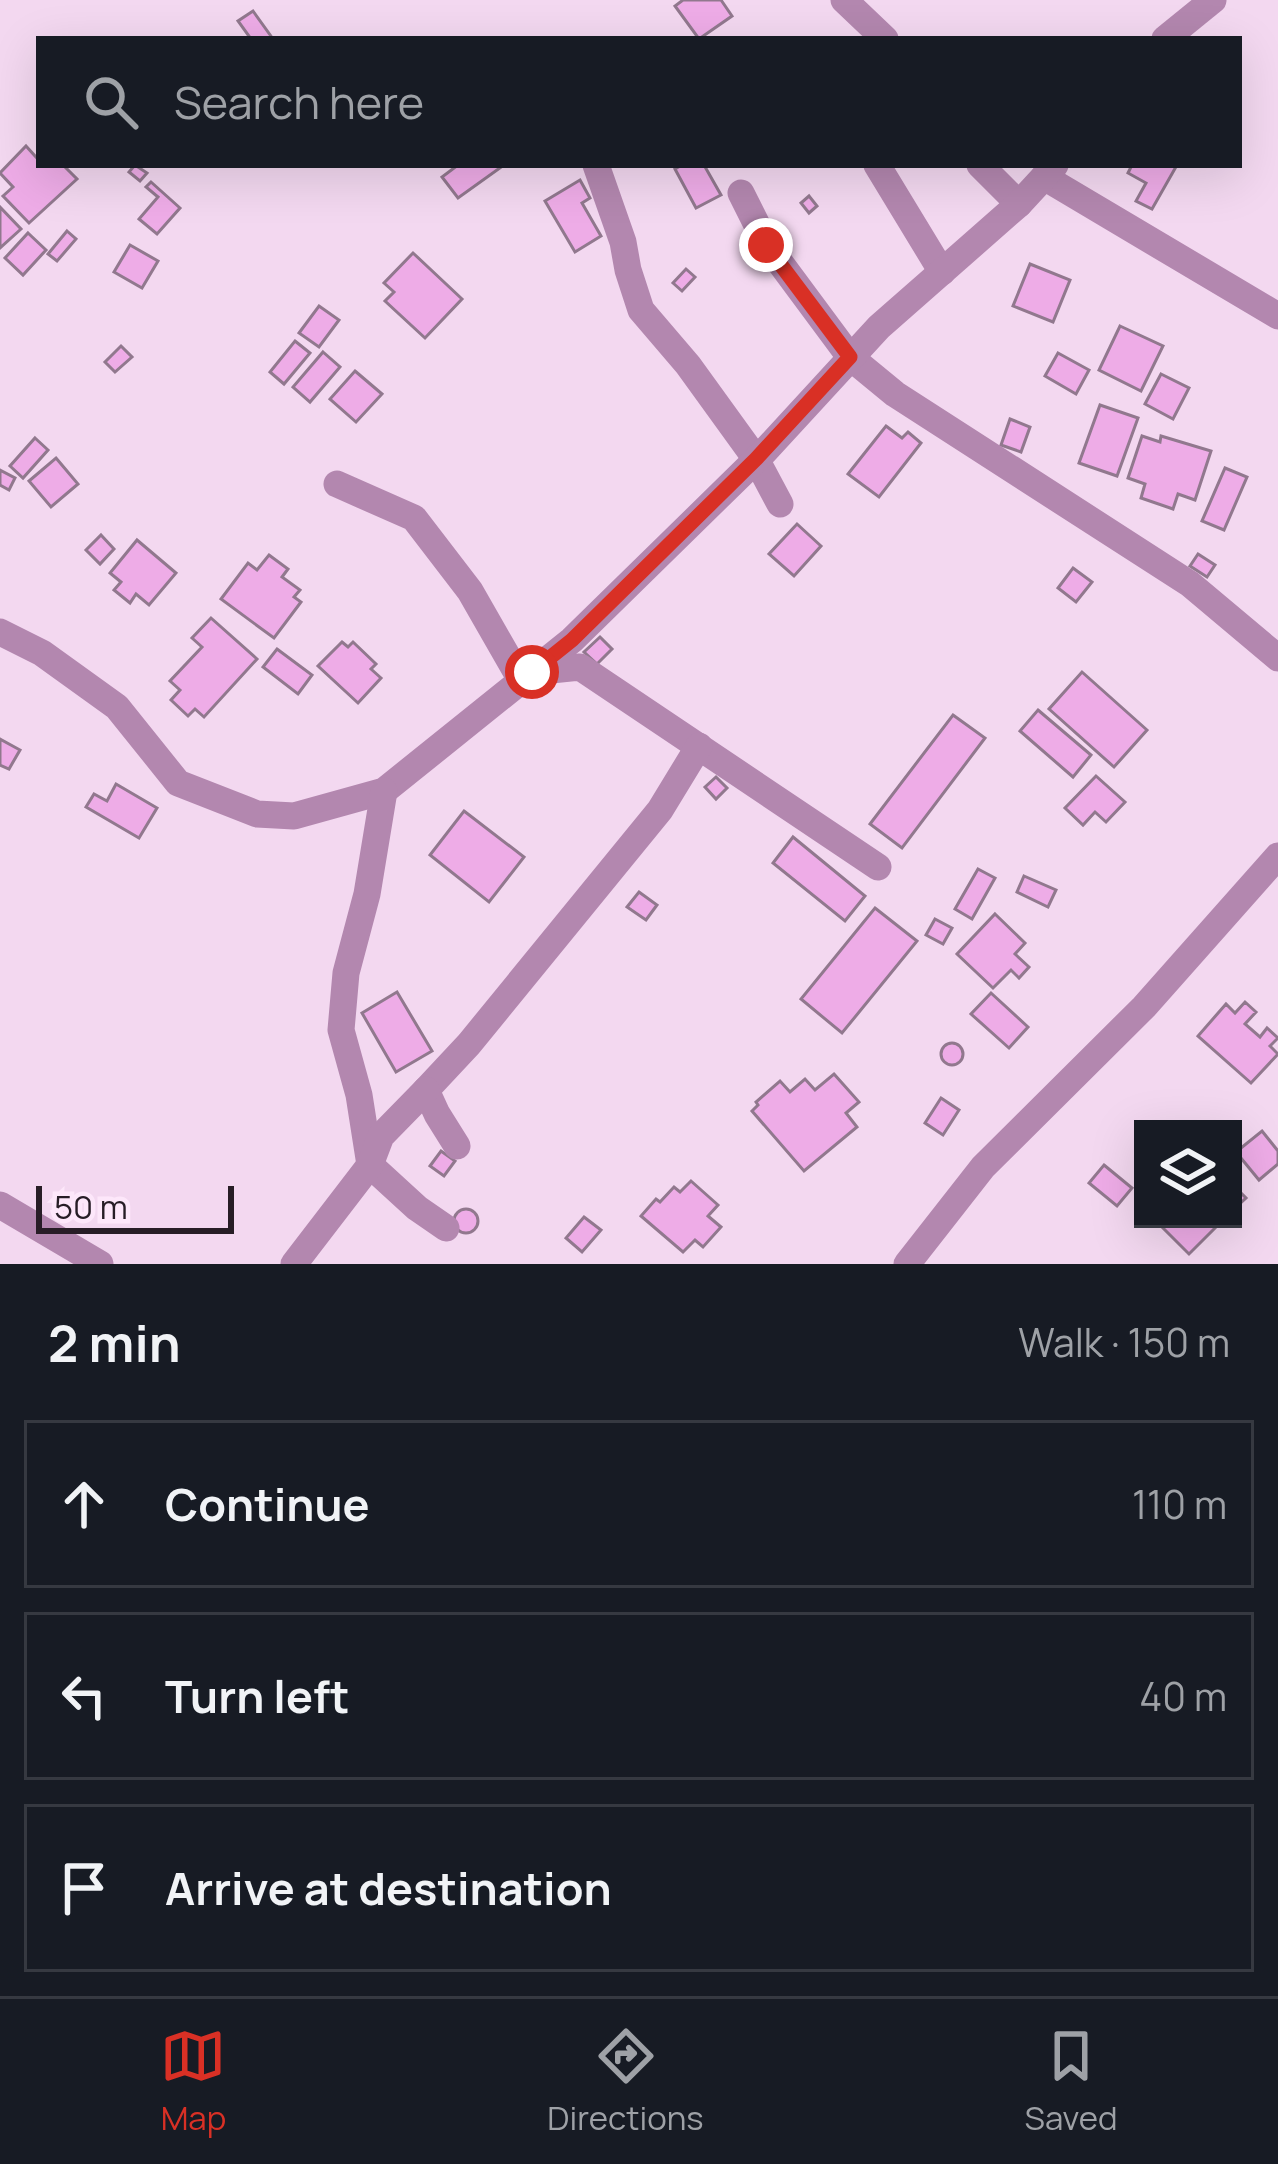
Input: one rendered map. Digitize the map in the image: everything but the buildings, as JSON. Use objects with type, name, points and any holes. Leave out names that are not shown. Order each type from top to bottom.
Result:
[{"type":"street","points":[[844,0],[882,36]]},
{"type":"street","points":[[1169,36],[1213,0]]},
{"type":"street","points":[[597,168],[641,310],[688,365],[756,459],[780,504]]},
{"type":"street","points":[[879,168],[941,272]]},
{"type":"street","points":[[983,168],[1019,205]]},
{"type":"street","points":[[0,632],[42,653],[117,707],[178,783],[257,814],[294,816],[384,791],[572,640],[756,459],[878,327],[1019,205],[1050,171],[1278,316]]},
{"type":"street","points":[[741,193],[766,245],[850,357],[895,394],[1190,584],[1278,658]]},
{"type":"street","points":[[338,484],[414,518],[527,676]]},
{"type":"street","points":[[527,676],[580,667],[878,867]]},
{"type":"street","points":[[294,1264],[370,1166],[381,1136],[470,1044],[661,810],[699,746]]},
{"type":"street","points":[[384,791],[367,894],[346,973],[341,1030],[359,1095],[370,1166],[446,1228]]},
{"type":"street","points":[[907,1264],[983,1167],[1144,1007],[1278,856]]},
{"type":"street","points":[[426,1090],[457,1146]]},
{"type":"street","points":[[0,1205],[100,1264]]},
{"type":"route","points":[[532,672],[572,640],[756,459],[850,357],[766,245]]}]
